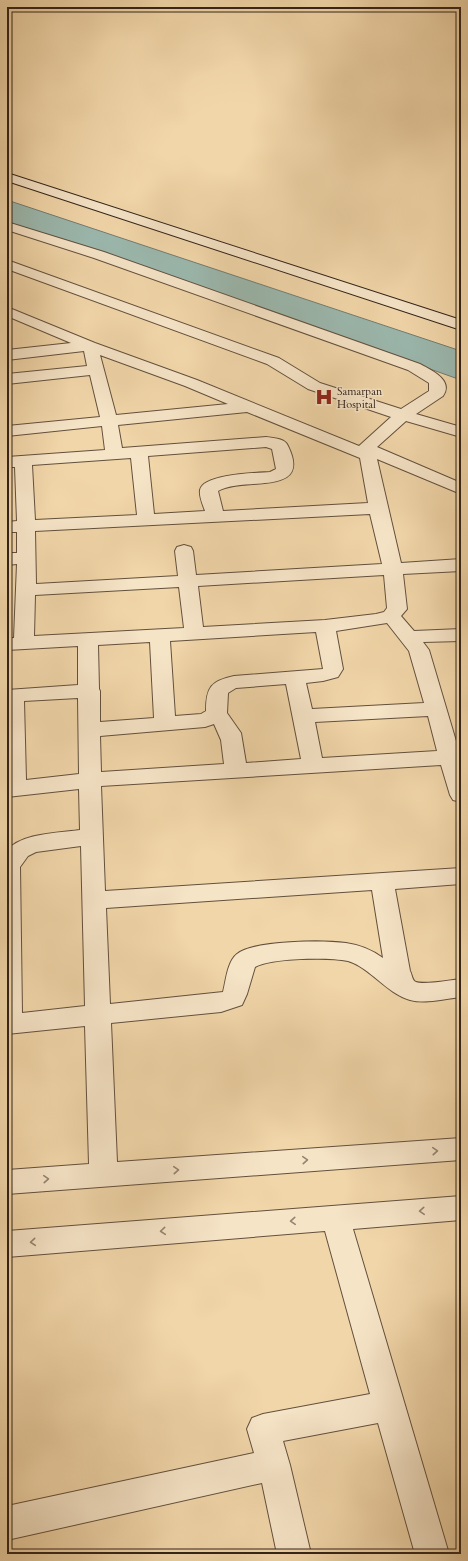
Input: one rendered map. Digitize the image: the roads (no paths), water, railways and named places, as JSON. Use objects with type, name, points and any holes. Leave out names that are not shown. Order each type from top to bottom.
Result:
[{"type":"street","points":[[7,177],[461,325]]},
{"type":"street","points":[[7,226],[98,255],[414,367],[434,380],[436,383],[437,393],[403,414],[366,452]]},
{"type":"street","points":[[7,264],[273,361],[314,386],[461,432]]},
{"type":"street","points":[[7,311],[90,346],[192,383],[249,407],[461,489]]},
{"type":"street","points":[[7,355],[90,346]]},
{"type":"street","points":[[90,346],[109,421],[114,454]]},
{"type":"street","points":[[7,379],[96,370]]},
{"type":"street","points":[[7,431],[249,407]]},
{"type":"street","points":[[216,517],[209,495],[209,489],[224,482],[274,477],[281,474],[285,471],[285,465],[280,446],[274,443],[266,442],[15,461],[26,526],[27,558],[26,590],[15,643],[325,626],[377,620],[391,616],[397,609],[393,569],[366,452]]},
{"type":"street","points":[[139,452],[146,520]]},
{"type":"street","points":[[7,527],[378,508]]},
{"type":"street","points":[[184,551],[194,633]]},
{"type":"street","points":[[7,560],[27,558]]},
{"type":"street","points":[[26,590],[461,565]]},
{"type":"street","points":[[391,616],[419,650],[461,795]]},
{"type":"street","points":[[236,771],[232,735],[226,722],[217,714],[217,694],[220,687],[234,682],[323,676],[331,673],[333,669],[325,626]]},
{"type":"street","points":[[160,635],[165,723]]},
{"type":"street","points":[[409,638],[461,635]]},
{"type":"street","points":[[88,639],[90,691],[90,780],[103,1175]]},
{"type":"street","points":[[295,678],[313,766]]},
{"type":"street","points":[[90,691],[10,696],[11,790],[90,780],[450,757]]},
{"type":"street","points":[[302,716],[436,709]]},
{"type":"street","points":[[90,730],[205,720],[217,714]]},
{"type":"street","points":[[92,836],[26,847],[20,850],[8,866],[8,1024],[221,1002],[233,998],[238,989],[244,962],[253,956],[308,950],[334,950],[355,953],[368,960],[406,988],[413,991],[461,988]]},
{"type":"street","points":[[94,900],[461,876]]},
{"type":"street","points":[[382,881],[398,971],[406,988]]},
{"type":"street","points":[[7,1182],[461,1149]]},
{"type":"street","points":[[7,1244],[461,1208]]},
{"type":"street","points":[[335,1217],[432,1554]]},
{"type":"street","points":[[294,1554],[274,1464],[263,1429],[389,1406]]},
{"type":"street","points":[[7,1523],[274,1464]]},
{"type":"water","points":[[7,200],[461,351],[461,380],[151,270],[7,222]]},
{"type":"place","name":"Samarpan Hospital","points":[[324,397]]}]
